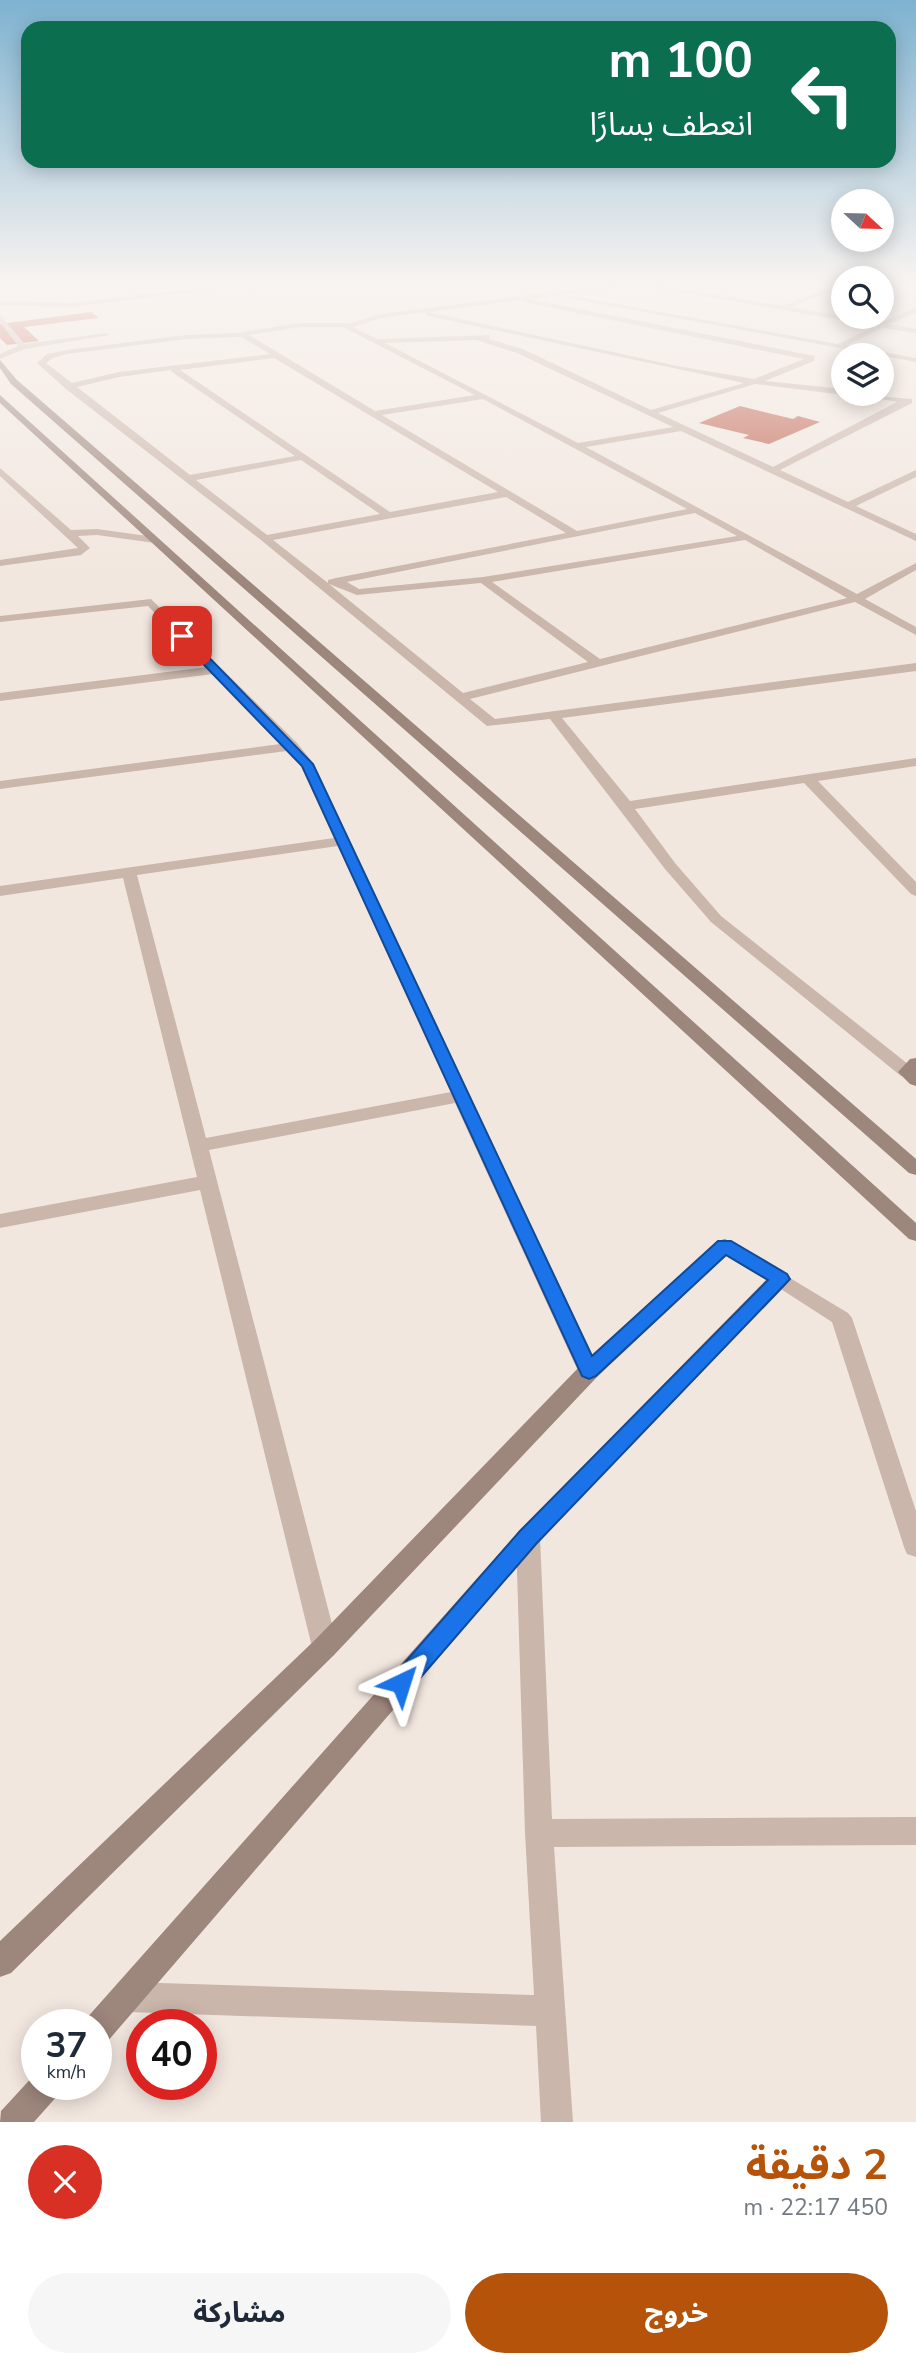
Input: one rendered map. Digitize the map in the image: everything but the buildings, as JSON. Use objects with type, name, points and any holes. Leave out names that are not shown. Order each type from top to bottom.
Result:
[{"type":"main road","points":[[13,381],[916,1169]]},
{"type":"main road","points":[[0,398],[916,1234]]},
{"type":"main road","points":[[0,1962],[325,1647],[589,1371],[725,1246],[780,1279],[528,1537],[112,2014]]},
{"type":"main road","points":[[12,2122],[32,2100]]},
{"type":"street","points":[[62,381],[265,538],[492,723],[916,667]]},
{"type":"street","points":[[69,387],[93,381]]},
{"type":"street","points":[[191,381],[388,515]]},
{"type":"street","points":[[317,381],[575,534]]},
{"type":"street","points":[[454,381],[747,537],[916,632]]},
{"type":"street","points":[[583,381],[916,538]]},
{"type":"street","points":[[750,381],[831,391]]},
{"type":"street","points":[[649,412],[755,382]]},
{"type":"street","points":[[371,414],[484,396]]},
{"type":"street","points":[[772,471],[911,401]]},
{"type":"street","points":[[576,446],[681,428]]},
{"type":"street","points":[[189,478],[302,457]]},
{"type":"street","points":[[0,471],[85,548],[81,552],[0,563]]},
{"type":"street","points":[[847,506],[916,473]]},
{"type":"street","points":[[265,538],[504,494]]},
{"type":"street","points":[[320,584],[696,510]]},
{"type":"street","points":[[71,533],[97,532],[155,540]]},
{"type":"street","points":[[336,581],[357,592],[483,580],[747,537]]},
{"type":"street","points":[[461,697],[858,598],[916,566]]},
{"type":"street","points":[[483,580],[598,663]]},
{"type":"street","points":[[0,619],[151,602],[213,670],[292,746],[307,764],[589,1371]]},
{"type":"street","points":[[0,697],[213,670]]},
{"type":"street","points":[[552,714],[670,866],[716,919],[913,1072]]},
{"type":"street","points":[[0,785],[292,746]]},
{"type":"street","points":[[626,806],[916,762]]},
{"type":"street","points":[[807,778],[916,891]]},
{"type":"street","points":[[0,891],[343,841]]},
{"type":"street","points":[[129,872],[325,1647]]},
{"type":"street","points":[[198,1146],[461,1097]]},
{"type":"street","points":[[0,1221],[207,1182]]},
{"type":"street","points":[[780,1279],[841,1318],[916,1547]]},
{"type":"street","points":[[528,1537],[539,1833],[557,2122]]},
{"type":"street","points":[[539,1833],[916,1831]]},
{"type":"street","points":[[128,1997],[551,2011]]},
{"type":"route","points":[[182,636],[307,764],[589,1371],[725,1246],[780,1279],[528,1537],[401,1683]]}]
